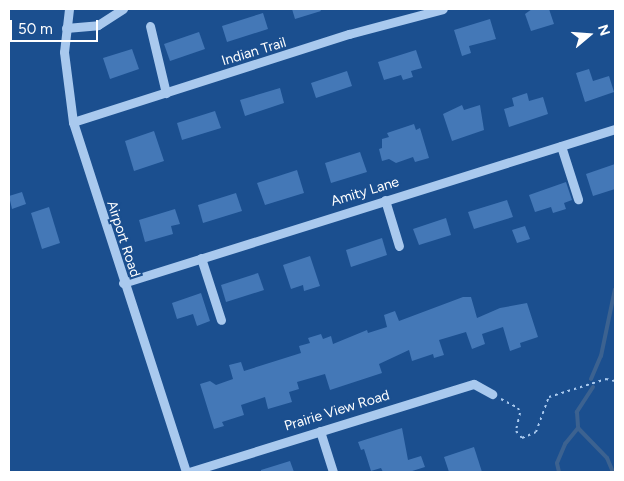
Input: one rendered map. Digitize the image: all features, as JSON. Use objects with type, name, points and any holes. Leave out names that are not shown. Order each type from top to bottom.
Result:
[{"type":"street","name":"Airport Road","points":[[69,9],[64,52],[73,122],[123,283],[187,472]]},
{"type":"street","points":[[66,28],[98,25],[123,9]]},
{"type":"street","name":"Indian Trail","points":[[73,122],[349,34],[443,9]]},
{"type":"street","points":[[150,26],[166,93]]},
{"type":"street","name":"Amity Lane","points":[[123,283],[615,130]]},
{"type":"street","points":[[561,146],[578,199]]},
{"type":"street","points":[[385,200],[399,246]]},
{"type":"street","points":[[201,258],[221,320]]},
{"type":"street","name":"Prairie View Road","points":[[187,472],[474,384],[492,394]]},
{"type":"street","points":[[320,431],[332,472]]},
{"type":"path","points":[[492,394],[518,408],[520,414],[516,431],[522,438],[536,432],[549,396],[606,379],[615,381]]},
{"type":"building","points":[[292,9],[320,9],[321,11],[295,19]]},
{"type":"building","points":[[532,9],[549,9],[554,24],[531,31],[525,14]]},
{"type":"building","points":[[263,13],[268,29],[227,42],[222,26]]},
{"type":"building","points":[[490,19],[496,39],[469,46],[471,53],[462,56],[454,30]]},
{"type":"building","points":[[199,32],[205,49],[170,61],[164,44]]},
{"type":"building","points":[[132,49],[139,69],[110,79],[103,58]]},
{"type":"building","points":[[416,50],[422,68],[411,71],[413,77],[403,80],[401,75],[384,80],[378,62]]},
{"type":"building","points":[[589,69],[593,81],[609,76],[614,92],[585,102],[576,73]]},
{"type":"building","points":[[347,71],[352,86],[316,98],[311,83]]},
{"type":"building","points":[[280,88],[284,103],[245,116],[240,100]]},
{"type":"building","points":[[527,93],[529,101],[543,97],[548,114],[509,127],[504,109],[514,106],[512,98]]},
{"type":"building","points":[[462,105],[464,110],[480,105],[484,130],[452,141],[443,114]]},
{"type":"building","points":[[215,111],[221,128],[182,140],[177,123]]},
{"type":"building","points":[[414,124],[416,130],[420,128],[429,158],[415,162],[413,157],[396,163],[389,159],[382,161],[379,149],[382,148],[382,139],[389,137],[387,133]]},
{"type":"building","points":[[154,131],[164,161],[134,171],[125,141]]},
{"type":"building","points":[[360,152],[367,172],[331,183],[325,163]]},
{"type":"building","points":[[615,164],[615,189],[593,196],[586,174]]},
{"type":"building","points":[[297,170],[304,193],[265,205],[257,183]]},
{"type":"building","points":[[566,182],[572,200],[564,203],[566,209],[553,213],[551,207],[535,212],[529,195]]},
{"type":"building","points":[[22,192],[26,204],[12,209],[9,196]]},
{"type":"building","points":[[236,193],[242,211],[203,223],[198,205]]},
{"type":"building","points":[[507,200],[513,217],[474,229],[468,212]]},
{"type":"building","points":[[49,207],[60,243],[42,249],[31,213]]},
{"type":"building","points":[[175,209],[180,224],[171,226],[173,234],[145,242],[139,220]]},
{"type":"building","points":[[446,218],[451,235],[419,245],[413,229]]},
{"type":"building","points":[[525,226],[530,239],[517,243],[512,230]]},
{"type":"building","points":[[382,238],[387,255],[351,267],[346,250]]},
{"type":"building","points":[[310,256],[320,286],[304,291],[303,285],[291,289],[283,265]]},
{"type":"building","points":[[258,273],[264,290],[226,302],[221,285]]},
{"type":"building","points":[[201,293],[210,321],[197,326],[193,314],[177,319],[172,303]]},
{"type":"building","points":[[463,297],[471,297],[477,318],[500,308],[527,303],[538,337],[520,343],[521,347],[510,351],[503,327],[482,334],[485,344],[472,349],[466,332],[439,340],[444,355],[434,358],[433,354],[412,361],[409,350],[379,364],[382,373],[330,390],[325,374],[297,382],[299,389],[289,392],[292,402],[268,409],[265,397],[241,405],[244,415],[222,422],[224,426],[214,429],[200,384],[210,381],[216,385],[233,379],[229,365],[241,362],[244,371],[301,353],[299,346],[310,343],[308,338],[321,334],[323,339],[331,336],[333,344],[367,330],[368,333],[387,327],[384,315],[395,311],[399,321]]},
{"type":"building","points":[[402,428],[408,460],[421,456],[425,467],[409,472],[383,472],[381,468],[371,471],[364,449],[361,450],[358,442]]},
{"type":"building","points":[[474,447],[482,472],[449,472],[444,457]]},
{"type":"building","points":[[290,461],[294,472],[261,472],[261,470]]},
{"type":"waterway","points":[[591,379],[601,356],[615,289]]},
{"type":"waterway","points":[[593,387],[577,412],[578,428],[607,458],[613,472]]},
{"type":"waterway","points":[[559,472],[557,463],[565,444],[578,428]]}]
